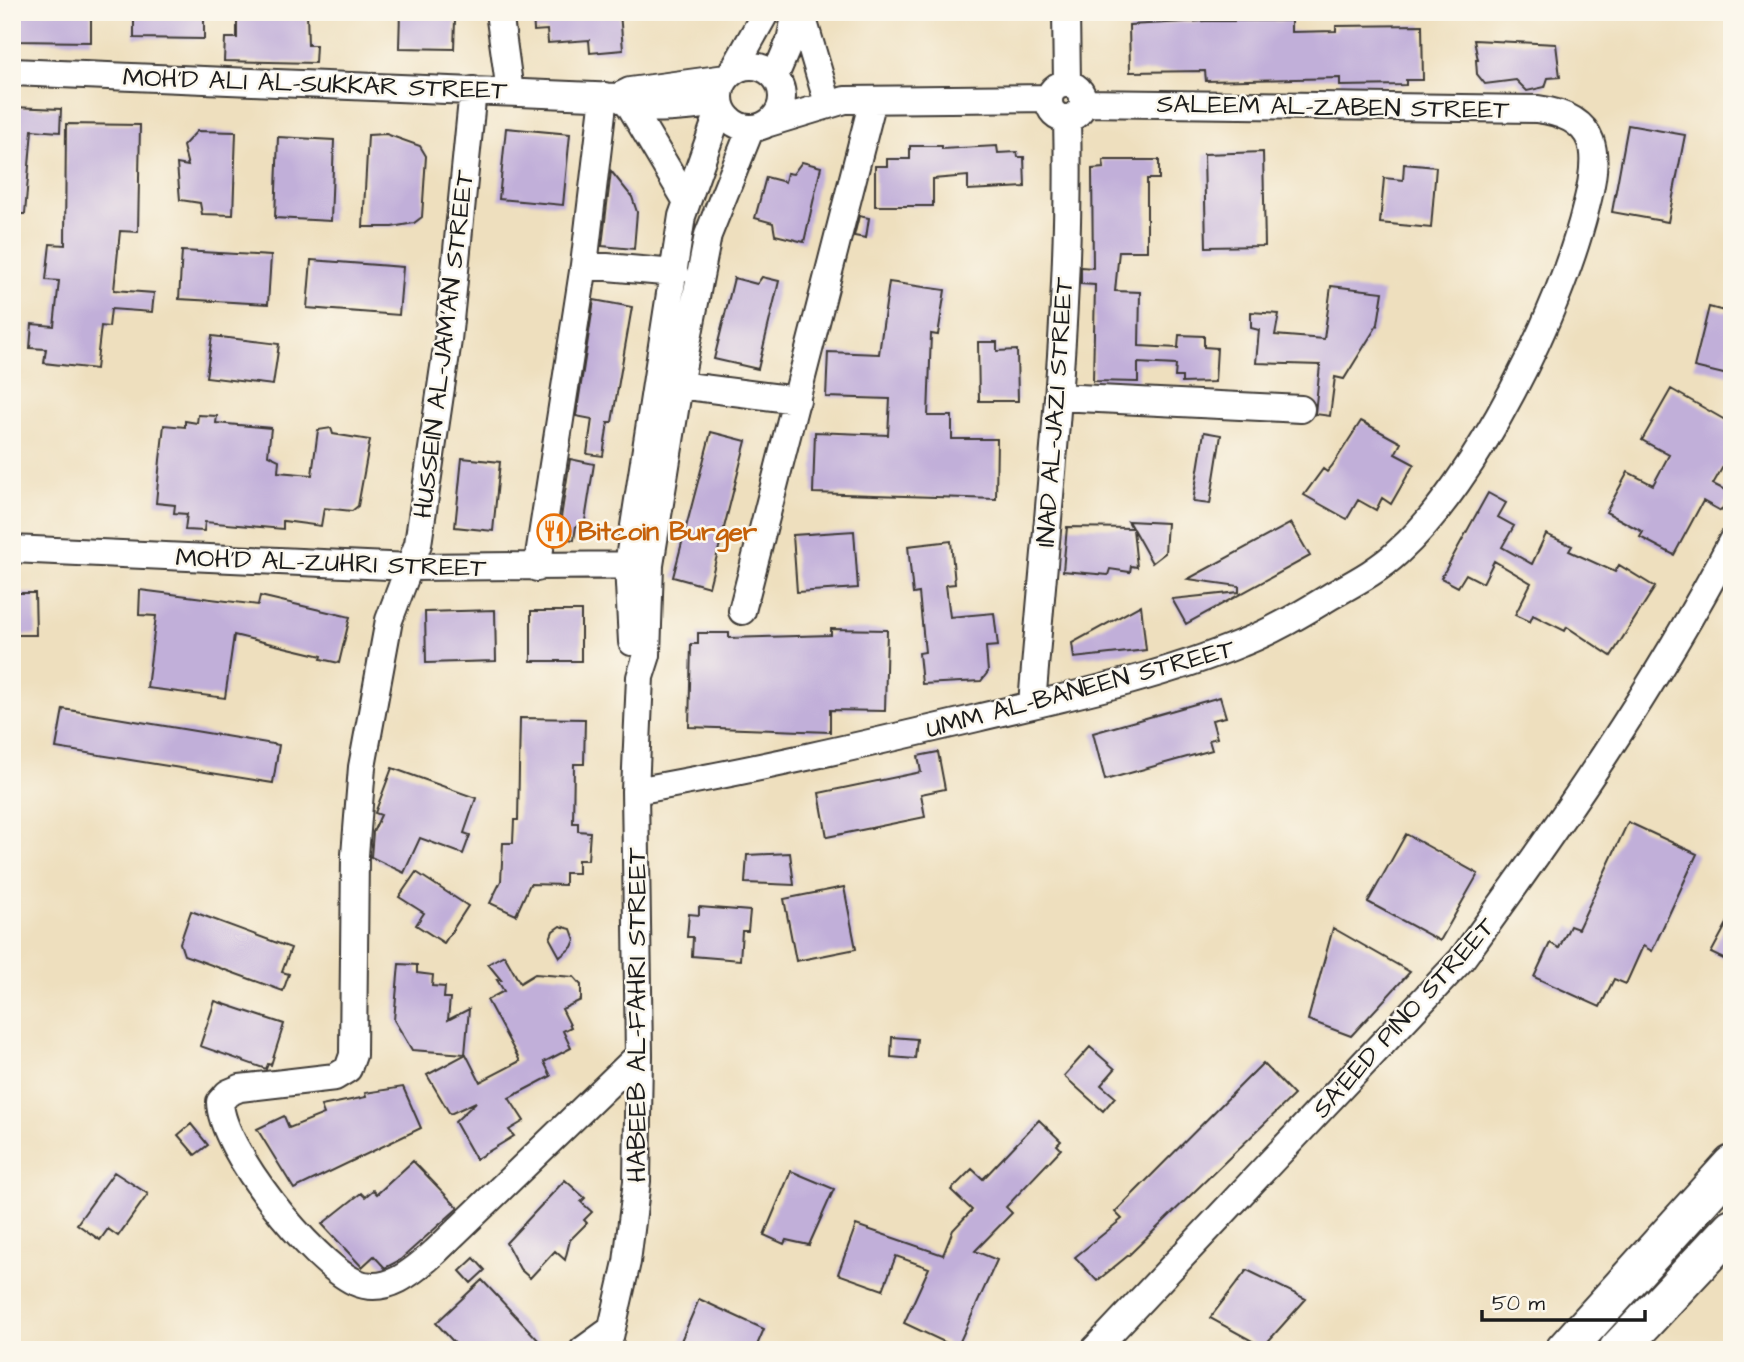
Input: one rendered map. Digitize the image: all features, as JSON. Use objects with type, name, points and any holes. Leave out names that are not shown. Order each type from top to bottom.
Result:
[{"type":"highway","points":[[1565,1350],[1732,1165]]},
{"type":"highway","points":[[1618,1350],[1728,1241]]},
{"type":"street","points":[[499,12],[510,92]]},
{"type":"street","name":"HABEEB AL-FAHRI STREET","points":[[609,1339],[627,1262],[637,1181],[639,1055],[635,791],[640,677],[633,654],[639,565],[686,200],[725,90],[766,12]]},
{"type":"street","points":[[776,78],[798,12]]},
{"type":"street","points":[[798,12],[835,95]]},
{"type":"street","name":"INAD AL-JAZI STREET","points":[[1032,705],[1058,397],[1067,206],[1066,12]]},
{"type":"street","points":[[760,66],[776,78],[783,97],[781,107],[760,126],[732,122],[725,90],[741,67],[760,66]]},
{"type":"street","name":"MOH'D ALI AL-SUKKAR STREET","points":[[12,72],[510,92],[617,99],[659,107],[725,90]]},
{"type":"street","name":"SALEEM AL-ZABEN STREET","points":[[776,78],[835,95],[873,100],[1536,108],[1561,112],[1580,122]]},
{"type":"street","name":"HUSSEIN AL-JAM'AN STREET","points":[[473,90],[448,340],[418,544],[389,620],[362,767],[355,855],[353,1055],[348,1069],[335,1077],[240,1088],[228,1093],[220,1102],[220,1116],[240,1158],[296,1231],[355,1282],[373,1285],[394,1282],[414,1271],[435,1252],[639,1055]]},
{"type":"street","name":"SALEEM AL-ZABEN STREET","points":[[760,126],[835,95]]},
{"type":"street","points":[[617,99],[686,200]]},
{"type":"street","points":[[537,568],[584,265],[617,99]]},
{"type":"street","points":[[742,611],[873,100]]},
{"type":"street","name":"UMM AL-BANEEN STREET","points":[[635,791],[798,761],[1032,705],[1189,662],[1243,643],[1328,598],[1399,551],[1463,474],[1486,438],[1564,276],[1594,176],[1593,153],[1580,122]]},
{"type":"street","name":"HABEEB AL-FAHRI STREET","points":[[639,565],[679,385],[708,235],[760,126]]},
{"type":"street","points":[[584,265],[675,274]]},
{"type":"street","points":[[679,385],[797,400]]},
{"type":"street","points":[[1058,397],[1301,409]]},
{"type":"street","name":"SA‘EED PINO STREET","points":[[1094,1350],[1461,960],[1506,898],[1651,682],[1732,541]]},
{"type":"street","name":"MOH'D AL-ZUHRI STREET","points":[[12,549],[410,567],[537,568],[639,565]]},
{"type":"street","points":[[583,1350],[609,1339]]},
{"type":"building","points":[[15,12],[91,12],[91,42],[14,41]]},
{"type":"building","points":[[134,12],[204,12],[204,39],[134,38]]},
{"type":"building","points":[[237,12],[307,12],[308,45],[316,45],[315,63],[224,61],[225,38],[237,38]]},
{"type":"building","points":[[400,12],[451,12],[455,20],[454,49],[399,48]]},
{"type":"building","points":[[533,12],[620,12],[623,50],[590,53],[589,40],[548,43],[547,30],[534,31]]},
{"type":"building","points":[[1205,21],[1291,21],[1291,32],[1336,31],[1336,26],[1422,25],[1423,80],[1406,80],[1406,85],[1340,86],[1340,78],[1206,81],[1205,71],[1130,72],[1129,25]]},
{"type":"building","points":[[1474,40],[1556,44],[1560,77],[1548,78],[1545,87],[1527,91],[1516,80],[1485,84],[1477,74],[1478,60]]},
{"type":"building","points":[[12,107],[61,109],[60,132],[32,130],[25,214],[12,214]]},
{"type":"building","points":[[66,124],[140,125],[138,232],[120,231],[114,290],[154,293],[152,312],[111,309],[109,327],[101,326],[96,369],[44,363],[46,349],[30,348],[32,324],[54,326],[59,281],[46,280],[50,244],[65,245]]},
{"type":"building","points":[[1628,125],[1685,135],[1668,222],[1612,212]]},
{"type":"building","points":[[506,128],[570,134],[563,205],[499,199]]},
{"type":"building","points":[[197,131],[236,132],[233,215],[202,214],[200,203],[180,200],[177,164],[188,166],[183,146]]},
{"type":"building","points":[[386,134],[420,146],[426,156],[422,217],[414,223],[392,227],[363,227],[368,135]]},
{"type":"building","points":[[278,137],[334,140],[331,221],[275,218]]},
{"type":"building","points":[[910,146],[942,146],[942,149],[997,146],[998,153],[1017,152],[1018,157],[1024,157],[1025,187],[968,190],[968,176],[933,179],[933,206],[875,206],[875,166],[887,166],[887,159],[910,159]]},
{"type":"building","points":[[1263,152],[1265,246],[1206,247],[1204,154]]},
{"type":"building","points":[[1103,160],[1159,160],[1159,179],[1147,179],[1147,251],[1119,251],[1115,291],[1140,292],[1139,346],[1178,348],[1179,335],[1204,336],[1204,347],[1217,348],[1215,382],[1182,383],[1182,377],[1175,377],[1176,365],[1138,363],[1138,382],[1093,381],[1095,285],[1081,284],[1081,267],[1093,268],[1092,169],[1104,168]]},
{"type":"building","points":[[802,162],[821,167],[804,242],[775,235],[773,223],[755,218],[766,177],[785,182],[787,173],[793,174]]},
{"type":"building","points":[[1404,164],[1436,167],[1431,228],[1380,223],[1384,178],[1403,180]]},
{"type":"building","points":[[611,171],[632,197],[637,212],[634,249],[602,246]]},
{"type":"building","points":[[859,216],[869,218],[866,238],[854,236]]},
{"type":"building","points":[[182,251],[271,256],[268,304],[179,299]]},
{"type":"building","points":[[311,260],[403,267],[399,315],[307,308]]},
{"type":"building","points":[[762,277],[779,281],[758,369],[714,359],[734,278],[757,284]]},
{"type":"building","points":[[889,282],[945,290],[938,335],[931,334],[928,416],[952,416],[952,439],[997,439],[996,499],[813,493],[815,432],[888,435],[890,399],[826,397],[828,352],[879,354]]},
{"type":"building","points":[[1331,286],[1383,292],[1378,324],[1344,379],[1335,377],[1330,416],[1315,414],[1320,365],[1256,363],[1259,330],[1251,328],[1251,312],[1279,314],[1275,335],[1324,339]]},
{"type":"building","points":[[594,300],[632,307],[612,422],[608,422],[603,456],[587,454],[592,419],[576,416]]},
{"type":"building","points":[[1709,307],[1732,313],[1732,376],[1694,367]]},
{"type":"building","points":[[212,336],[279,344],[273,385],[206,377]]},
{"type":"building","points":[[978,342],[997,342],[997,351],[1017,350],[1018,401],[979,401]]},
{"type":"building","points":[[1671,389],[1732,424],[1732,451],[1713,484],[1731,493],[1721,511],[1703,501],[1674,555],[1640,537],[1643,532],[1606,512],[1628,472],[1653,485],[1669,455],[1642,440]]},
{"type":"building","points":[[198,415],[217,416],[216,423],[271,428],[268,455],[279,460],[278,472],[312,475],[318,430],[331,428],[333,434],[370,440],[358,506],[352,511],[324,508],[321,526],[283,521],[283,529],[205,522],[204,531],[185,530],[187,514],[174,513],[175,505],[156,503],[160,460],[164,425],[185,427],[185,421],[197,423]]},
{"type":"building","points":[[1361,421],[1401,443],[1395,454],[1414,464],[1391,504],[1382,498],[1376,510],[1358,500],[1347,519],[1304,495],[1323,469],[1327,472],[1332,466]]},
{"type":"building","points":[[711,432],[746,441],[709,587],[673,577]]},
{"type":"building","points":[[1204,432],[1221,435],[1210,504],[1193,502]]},
{"type":"building","points":[[462,458],[500,462],[493,531],[455,527]]},
{"type":"building","points":[[570,459],[594,464],[584,527],[576,526],[574,540],[558,537]]},
{"type":"building","points":[[1488,493],[1506,503],[1498,517],[1514,526],[1502,547],[1532,564],[1546,534],[1572,546],[1569,551],[1615,572],[1619,565],[1655,587],[1611,656],[1567,627],[1565,631],[1533,615],[1530,622],[1515,615],[1531,583],[1494,561],[1483,583],[1466,574],[1458,587],[1441,578]]},
{"type":"building","points":[[1128,521],[1167,523],[1165,553],[1152,563],[1133,529],[1137,567],[1131,566],[1130,572],[1110,569],[1108,575],[1063,571],[1067,527],[1132,528]]},
{"type":"building","points":[[1291,523],[1310,556],[1186,624],[1172,599],[1239,592],[1239,586],[1188,579]]},
{"type":"building","points":[[854,531],[858,588],[797,592],[793,535]]},
{"type":"building","points":[[951,541],[955,584],[946,585],[950,617],[994,613],[998,646],[986,647],[988,672],[981,681],[922,684],[919,653],[925,652],[919,593],[913,594],[908,546]]},
{"type":"building","points":[[140,590],[258,605],[260,596],[350,617],[339,663],[321,659],[322,656],[234,635],[225,698],[147,688],[156,616],[139,615]]},
{"type":"building","points":[[17,593],[35,593],[36,635],[15,635],[12,631],[12,598],[17,598]]},
{"type":"building","points":[[1141,605],[1146,650],[1074,658],[1072,643]]},
{"type":"building","points":[[495,610],[496,661],[426,663],[425,612]]},
{"type":"building","points":[[531,611],[581,611],[581,661],[531,661]]},
{"type":"building","points":[[831,629],[887,630],[885,711],[830,710],[830,732],[689,727],[691,644],[698,644],[698,633],[729,633],[729,638],[831,635]]},
{"type":"building","points":[[1220,697],[1226,717],[1212,720],[1217,738],[1209,740],[1212,750],[1105,780],[1093,733]]},
{"type":"building","points":[[63,709],[279,745],[273,783],[56,748]]},
{"type":"building","points":[[520,718],[585,719],[584,764],[574,764],[573,823],[578,823],[578,831],[590,832],[588,860],[578,860],[578,873],[565,873],[565,885],[530,884],[516,915],[490,903],[501,881],[503,843],[513,843],[514,820],[518,820]]},
{"type":"building","points":[[938,752],[945,789],[921,794],[925,817],[827,837],[819,793],[921,772],[918,756]]},
{"type":"building","points":[[392,768],[476,798],[464,833],[470,835],[463,854],[420,838],[404,873],[371,857],[373,832],[381,815],[375,813]]},
{"type":"building","points":[[1628,822],[1697,854],[1652,951],[1643,946],[1626,984],[1614,979],[1600,1007],[1534,977],[1550,943],[1559,948],[1570,926],[1578,929]]},
{"type":"building","points":[[1406,834],[1478,874],[1440,941],[1368,902]]},
{"type":"building","points":[[790,853],[794,885],[745,883],[747,855]]},
{"type":"building","points":[[416,872],[468,906],[444,943],[416,925],[424,913],[399,897]]},
{"type":"building","points":[[844,887],[856,949],[796,961],[784,899]]},
{"type":"building","points":[[699,907],[750,911],[748,931],[742,931],[740,960],[692,956],[693,937],[687,937],[689,914],[699,915]]},
{"type":"building","points":[[191,911],[291,948],[282,972],[289,974],[283,991],[184,955],[180,943]]},
{"type":"building","points":[[1732,914],[1732,963],[1711,953]]},
{"type":"building","points":[[560,926],[571,929],[575,940],[572,947],[560,957],[550,939],[553,931]]},
{"type":"building","points":[[1333,928],[1410,972],[1351,1036],[1308,1020]]},
{"type":"building","points":[[504,955],[520,983],[535,974],[574,977],[581,985],[581,1000],[562,1009],[571,1027],[563,1031],[571,1048],[544,1062],[551,1076],[509,1098],[524,1121],[509,1130],[514,1136],[476,1159],[455,1122],[476,1102],[450,1114],[427,1075],[466,1054],[480,1082],[520,1061],[487,1000],[504,991],[497,980],[501,980],[488,964]]},
{"type":"building","points":[[399,964],[417,965],[417,973],[433,975],[432,986],[445,987],[444,998],[450,998],[448,1020],[469,1009],[465,1054],[412,1050],[394,1020]]},
{"type":"building","points":[[215,1001],[284,1024],[271,1065],[268,1064],[266,1069],[200,1046]]},
{"type":"building","points":[[892,1037],[917,1039],[915,1059],[891,1057]]},
{"type":"building","points":[[1090,1047],[1115,1069],[1101,1085],[1115,1097],[1103,1111],[1064,1076]]},
{"type":"building","points":[[1263,1063],[1294,1095],[1130,1254],[1097,1281],[1075,1257],[1122,1219],[1115,1212]]},
{"type":"building","points":[[403,1087],[421,1128],[294,1189],[257,1129],[284,1116],[289,1128],[324,1114],[321,1106],[366,1097],[365,1093]]},
{"type":"building","points":[[1039,1120],[1061,1141],[1057,1145],[1061,1149],[1006,1207],[1012,1213],[975,1251],[997,1260],[957,1348],[904,1323],[929,1268],[896,1256],[883,1290],[838,1274],[856,1225],[943,1255],[953,1230],[972,1210],[951,1190],[972,1169],[983,1179]]},
{"type":"building","points":[[191,1124],[208,1145],[195,1155],[178,1135]]},
{"type":"building","points":[[413,1161],[458,1208],[400,1260],[385,1268],[374,1256],[362,1267],[322,1224],[361,1193],[365,1197],[373,1190],[377,1194]]},
{"type":"building","points":[[791,1171],[834,1189],[809,1245],[786,1240],[784,1244],[764,1235]]},
{"type":"building","points":[[114,1172],[148,1194],[118,1236],[108,1229],[100,1240],[77,1224]]},
{"type":"building","points":[[565,1180],[585,1198],[581,1202],[592,1212],[584,1220],[587,1223],[570,1240],[565,1260],[555,1251],[530,1278],[520,1269],[506,1243]]},
{"type":"building","points":[[474,1258],[485,1270],[471,1283],[460,1271]]},
{"type":"building","points":[[1247,1270],[1306,1299],[1263,1347],[1210,1318]]},
{"type":"building","points":[[482,1280],[540,1342],[532,1350],[461,1350],[436,1323]]},
{"type":"building","points":[[699,1299],[764,1329],[755,1350],[677,1350]]},
{"type":"place","name":"Bitcoin Burger","points":[[554,531]]}]
